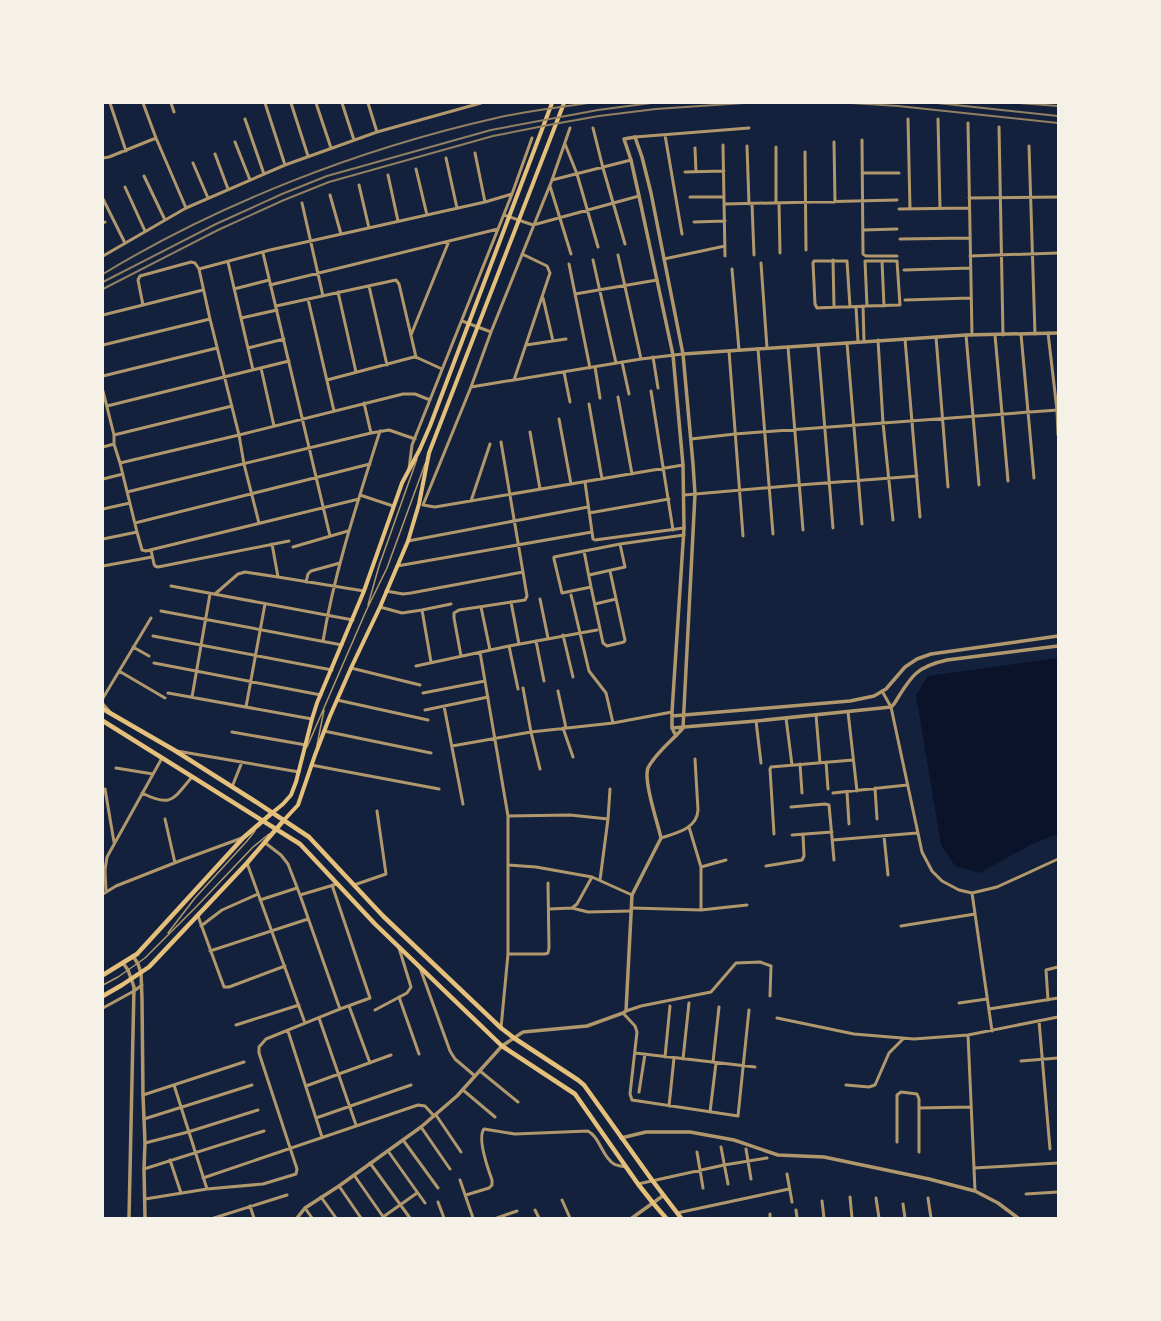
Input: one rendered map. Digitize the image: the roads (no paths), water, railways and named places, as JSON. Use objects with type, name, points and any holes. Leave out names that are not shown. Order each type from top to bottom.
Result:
[{"type":"main road","points":[[103,975],[133,956],[243,838],[283,804],[290,795],[299,772],[312,719],[321,694],[353,620],[402,483],[430,426],[552,103]]},
{"type":"main road","points":[[103,996],[132,979],[149,966],[247,863],[298,805],[324,731],[408,541],[421,504],[430,453],[564,103]]},
{"type":"main road","points":[[103,709],[232,786],[308,837],[383,916],[501,1028],[578,1080],[681,1218]]},
{"type":"main road","points":[[103,722],[112,726],[300,844],[375,924],[502,1046],[574,1094],[579,1099],[638,1184],[666,1218]]},
{"type":"street","points":[[110,103],[126,151]]},
{"type":"street","points":[[143,103],[156,138],[186,208]]},
{"type":"street","points":[[171,103],[174,112]]},
{"type":"street","points":[[265,103],[285,165]]},
{"type":"street","points":[[291,103],[308,156]]},
{"type":"street","points":[[316,103],[331,148]]},
{"type":"street","points":[[342,103],[354,140]]},
{"type":"street","points":[[368,103],[377,132]]},
{"type":"street","points":[[103,256],[186,208],[285,165],[377,132],[481,103]]},
{"type":"street","points":[[245,119],[264,174]]},
{"type":"street","points":[[908,119],[910,209]]},
{"type":"street","points":[[938,119],[940,208]]},
{"type":"street","points":[[968,123],[968,198],[972,335]]},
{"type":"street","points":[[999,127],[1003,335]]},
{"type":"street","points":[[570,128],[550,186],[490,332],[471,387],[421,504],[435,507],[683,465]]},
{"type":"street","points":[[593,128],[602,168],[625,244]]},
{"type":"street","points":[[676,736],[672,728],[672,714],[684,535],[683,465],[673,355],[631,160],[624,139],[749,128]]},
{"type":"street","points":[[665,135],[682,234]]},
{"type":"street","points":[[635,137],[642,157],[683,354],[695,494],[683,728],[661,749],[648,769],[647,782],[661,838]]},
{"type":"street","points":[[103,158],[126,151],[156,138]]},
{"type":"street","points":[[409,470],[411,451],[415,439],[504,215],[532,138]]},
{"type":"street","points":[[862,140],[864,255],[897,256]]},
{"type":"street","points":[[235,142],[250,180]]},
{"type":"street","points":[[834,142],[835,202]]},
{"type":"street","points":[[565,144],[577,174],[598,247]]},
{"type":"street","points":[[723,145],[725,256]]},
{"type":"street","points":[[747,146],[754,255]]},
{"type":"street","points":[[1029,146],[1035,334]]},
{"type":"street","points":[[695,148],[696,172]]},
{"type":"street","points":[[776,148],[780,253]]},
{"type":"street","points":[[805,152],[806,250]]},
{"type":"street","points":[[474,153],[485,202]]},
{"type":"street","points":[[215,154],[228,189]]},
{"type":"street","points":[[446,158],[457,208]]},
{"type":"street","points":[[552,180],[631,160]]},
{"type":"street","points":[[193,163],[208,198]]},
{"type":"street","points":[[416,169],[427,215]]},
{"type":"street","points":[[686,172],[724,171]]},
{"type":"street","points":[[862,173],[899,173]]},
{"type":"street","points":[[388,175],[398,221]]},
{"type":"street","points":[[144,176],[165,220]]},
{"type":"street","points":[[359,185],[369,228]]},
{"type":"street","points":[[550,186],[571,254]]},
{"type":"street","points":[[125,187],[144,231]]},
{"type":"street","points":[[199,269],[270,250],[485,202],[512,194]]},
{"type":"street","points":[[330,195],[341,234]]},
{"type":"street","points":[[504,215],[533,225],[639,196]]},
{"type":"street","points":[[690,197],[724,197]]},
{"type":"street","points":[[968,198],[1058,197]]},
{"type":"street","points":[[103,199],[125,243]]},
{"type":"street","points":[[724,204],[897,200]]},
{"type":"street","points":[[302,204],[323,296]]},
{"type":"street","points":[[899,209],[969,208]]},
{"type":"street","points":[[694,222],[725,221]]},
{"type":"street","points":[[270,284],[318,274],[498,229]]},
{"type":"street","points":[[863,230],[896,229]]},
{"type":"street","points":[[900,239],[970,238]]},
{"type":"street","points":[[411,335],[449,241]]},
{"type":"street","points":[[664,259],[725,246]]},
{"type":"street","points":[[263,253],[330,536]]},
{"type":"street","points":[[970,256],[1058,253]]},
{"type":"street","points":[[514,380],[550,276],[547,266],[522,254]]},
{"type":"street","points":[[618,255],[641,359]]},
{"type":"street","points":[[593,260],[616,363]]},
{"type":"street","points":[[833,260],[834,307]]},
{"type":"street","points":[[850,307],[848,262],[846,260],[814,261],[817,308],[884,306],[900,305],[898,262],[895,260],[865,262],[867,306]]},
{"type":"street","points":[[882,261],[884,306]]},
{"type":"street","points":[[143,305],[138,280],[140,276],[191,262],[195,263],[199,269],[239,435],[244,464],[259,522]]},
{"type":"street","points":[[228,262],[253,370]]},
{"type":"street","points":[[569,264],[590,368]]},
{"type":"street","points":[[760,264],[766,348]]},
{"type":"street","points":[[904,270],[971,268]]},
{"type":"street","points":[[732,269],[739,350]]},
{"type":"street","points":[[234,289],[269,280]]},
{"type":"street","points":[[276,306],[394,280],[397,281],[416,357]]},
{"type":"street","points":[[575,294],[657,280]]},
{"type":"street","points":[[369,286],[387,365]]},
{"type":"street","points":[[103,315],[203,290]]},
{"type":"street","points":[[338,292],[356,372]]},
{"type":"street","points":[[542,297],[553,341]]},
{"type":"street","points":[[905,300],[971,298]]},
{"type":"street","points":[[308,299],[334,411]]},
{"type":"street","points":[[863,306],[864,341]]},
{"type":"street","points":[[856,307],[858,342]]},
{"type":"street","points":[[242,318],[277,310]]},
{"type":"street","points":[[103,345],[210,319]]},
{"type":"street","points":[[462,321],[490,332]]},
{"type":"street","points":[[1048,333],[1057,410],[1058,435]]},
{"type":"street","points":[[471,387],[653,357],[683,354],[966,335],[1058,333]]},
{"type":"street","points":[[1021,334],[1034,478]]},
{"type":"street","points":[[966,335],[979,485]]},
{"type":"street","points":[[995,335],[1008,481]]},
{"type":"street","points":[[936,337],[948,488]]},
{"type":"street","points":[[248,348],[284,339]]},
{"type":"street","points":[[526,345],[566,339]]},
{"type":"street","points":[[905,339],[920,517]]},
{"type":"street","points":[[878,340],[883,423],[893,520]]},
{"type":"street","points":[[846,343],[862,524]]},
{"type":"street","points":[[818,345],[833,528]]},
{"type":"street","points":[[788,347],[803,530]]},
{"type":"street","points":[[103,376],[217,348]]},
{"type":"street","points":[[758,349],[773,534]]},
{"type":"street","points":[[729,351],[743,536]]},
{"type":"street","points":[[327,380],[416,357],[442,369]]},
{"type":"street","points":[[653,357],[658,388]]},
{"type":"street","points":[[107,406],[289,361]]},
{"type":"street","points":[[622,362],[629,394]]},
{"type":"street","points":[[595,367],[600,398]]},
{"type":"street","points":[[261,368],[274,426]]},
{"type":"street","points":[[564,372],[570,402]]},
{"type":"street","points":[[651,391],[673,530]]},
{"type":"street","points":[[103,392],[114,436],[114,444],[142,550],[151,550],[259,522],[324,508],[360,497],[393,506]]},
{"type":"street","points":[[120,463],[408,393],[430,400]]},
{"type":"street","points":[[618,397],[632,474]]},
{"type":"street","points":[[364,403],[371,433]]},
{"type":"street","points":[[589,404],[602,478]]},
{"type":"street","points":[[114,436],[232,406]]},
{"type":"street","points":[[691,439],[735,434],[1057,410]]},
{"type":"street","points":[[103,417],[109,416]]},
{"type":"street","points":[[559,420],[571,484]]},
{"type":"street","points":[[127,492],[380,431],[392,431],[415,439]]},
{"type":"street","points":[[323,641],[333,586],[348,531],[380,431]]},
{"type":"street","points":[[530,432],[540,489]]},
{"type":"street","points":[[461,656],[454,613],[459,610],[524,600],[527,598],[501,442]]},
{"type":"street","points":[[103,447],[114,444]]},
{"type":"street","points":[[471,501],[490,444]]},
{"type":"street","points":[[135,523],[370,464]]},
{"type":"street","points":[[103,479],[123,474]]},
{"type":"street","points":[[684,495],[917,476]]},
{"type":"street","points":[[585,482],[593,539],[597,541],[684,528]]},
{"type":"street","points":[[589,513],[669,499]]},
{"type":"street","points":[[103,509],[130,503]]},
{"type":"street","points":[[408,541],[588,507]]},
{"type":"street","points":[[293,547],[348,531]]},
{"type":"street","points":[[103,539],[137,532]]},
{"type":"street","points":[[397,566],[592,532]]},
{"type":"street","points":[[591,587],[564,593],[560,592],[554,558],[557,555],[684,535]]},
{"type":"street","points":[[151,550],[154,566],[158,567],[288,541]]},
{"type":"street","points":[[272,544],[278,577]]},
{"type":"street","points":[[589,576],[625,566],[620,544]]},
{"type":"street","points":[[584,551],[603,643],[609,646],[624,642],[625,640],[610,571]]},
{"type":"street","points":[[103,566],[152,557]]},
{"type":"street","points":[[306,582],[308,574],[311,571],[340,563]]},
{"type":"street","points":[[386,592],[407,594],[523,572]]},
{"type":"street","points":[[214,594],[241,573],[278,577],[364,591]]},
{"type":"street","points":[[172,586],[353,620]]},
{"type":"street","points":[[192,697],[210,594]]},
{"type":"street","points":[[571,595],[589,671],[606,693],[613,723]]},
{"type":"street","points":[[540,599],[548,638]]},
{"type":"street","points":[[595,604],[616,599]]},
{"type":"street","points":[[511,602],[519,644]]},
{"type":"street","points":[[246,708],[265,604]]},
{"type":"street","points":[[380,607],[402,613],[451,604]]},
{"type":"street","points":[[481,607],[490,650]]},
{"type":"street","points":[[422,610],[431,662]]},
{"type":"street","points":[[161,611],[342,645]]},
{"type":"street","points":[[103,698],[151,618]]},
{"type":"street","points":[[416,666],[548,638],[597,630]]},
{"type":"street","points":[[153,636],[332,670]]},
{"type":"street","points":[[563,636],[573,677]]},
{"type":"street","points":[[452,746],[530,732],[613,723],[672,714],[683,716],[850,701],[874,696],[886,689],[904,668],[917,659],[931,654],[1058,636]]},
{"type":"street","points":[[536,641],[544,681]]},
{"type":"street","points":[[509,646],[518,689]]},
{"type":"street","points":[[672,728],[848,712],[891,706],[894,704],[911,678],[920,669],[932,664],[947,660],[1058,646]]},
{"type":"street","points":[[133,647],[149,656]]},
{"type":"street","points":[[480,652],[508,816],[508,954],[501,1028]]},
{"type":"street","points":[[154,663],[321,694]]},
{"type":"street","points":[[351,668],[420,685]]},
{"type":"street","points":[[119,671],[165,698]]},
{"type":"street","points":[[423,693],[485,681]]},
{"type":"street","points":[[523,688],[530,732],[540,769]]},
{"type":"street","points":[[558,691],[565,728],[573,757]]},
{"type":"street","points":[[882,691],[891,706],[922,852],[932,871],[942,881],[959,890],[972,893],[997,887],[1058,859]]},
{"type":"street","points":[[168,693],[312,719]]},
{"type":"street","points":[[425,710],[488,697]]},
{"type":"street","points":[[337,700],[428,720]]},
{"type":"street","points":[[103,704],[113,715]]},
{"type":"street","points":[[444,706],[463,804]]},
{"type":"street","points":[[848,712],[857,791]]},
{"type":"street","points":[[816,715],[820,763]]},
{"type":"street","points":[[786,718],[792,765]]},
{"type":"street","points":[[756,721],[761,763]]},
{"type":"street","points":[[324,731],[431,753]]},
{"type":"street","points":[[232,732],[306,745]]},
{"type":"street","points":[[174,750],[299,772]]},
{"type":"street","points":[[105,893],[105,861],[114,842],[162,758]]},
{"type":"street","points":[[695,758],[698,813],[689,827],[661,838],[632,894],[624,1012],[636,1029],[637,1035],[630,1098],[636,1102],[738,1116],[749,1010]]},
{"type":"street","points":[[774,834],[770,769],[773,766],[853,760]]},
{"type":"street","points":[[232,786],[242,762]]},
{"type":"street","points":[[826,762],[828,789]]},
{"type":"street","points":[[800,764],[802,793]]},
{"type":"street","points":[[311,765],[439,789]]},
{"type":"street","points":[[116,768],[153,774]]},
{"type":"street","points":[[142,793],[155,800],[168,801],[176,796],[192,776]]},
{"type":"street","points":[[833,793],[907,785]]},
{"type":"street","points":[[875,788],[878,819]]},
{"type":"street","points":[[105,789],[114,842]]},
{"type":"street","points":[[600,880],[608,819],[610,789]]},
{"type":"street","points":[[847,792],[849,824]]},
{"type":"street","points":[[790,807],[828,804],[830,806],[834,860]]},
{"type":"street","points":[[354,885],[386,874],[377,811]]},
{"type":"street","points":[[508,816],[570,815],[608,819]]},
{"type":"street","points":[[165,819],[175,863]]},
{"type":"street","points":[[689,827],[701,866],[701,910]]},
{"type":"street","points":[[792,835],[832,832]]},
{"type":"street","points":[[832,840],[917,833]]},
{"type":"street","points":[[766,866],[802,860],[804,856],[802,834]]},
{"type":"street","points":[[884,836],[888,874]]},
{"type":"street","points":[[105,893],[116,886],[243,838]]},
{"type":"street","points":[[264,842],[284,858],[300,895],[340,1009]]},
{"type":"street","points":[[701,866],[726,860]]},
{"type":"street","points":[[247,863],[305,1023]]},
{"type":"street","points":[[508,865],[536,867],[592,877],[632,894]]},
{"type":"street","points":[[572,908],[577,904],[592,877]]},
{"type":"street","points":[[508,954],[548,953],[550,948],[548,883]]},
{"type":"street","points":[[300,895],[337,884]]},
{"type":"street","points":[[145,1199],[207,1189],[263,1184],[295,1175],[297,1173],[297,1169],[258,1050],[260,1044],[266,1039],[340,1009],[369,1000],[371,996],[332,885]]},
{"type":"street","points":[[260,900],[297,888]]},
{"type":"street","points":[[972,893],[992,1030]]},
{"type":"street","points":[[201,926],[222,910],[258,894]]},
{"type":"street","points":[[549,909],[572,908],[588,912],[632,910],[701,910],[746,905]]},
{"type":"street","points":[[901,926],[975,914]]},
{"type":"street","points":[[197,915],[222,984],[226,987],[285,966]]},
{"type":"street","points":[[210,951],[308,919]]},
{"type":"street","points":[[375,1010],[407,993],[411,987],[398,946]]},
{"type":"street","points":[[133,956],[141,973],[142,985],[145,1218]]},
{"type":"street","points":[[296,1218],[305,1208],[339,1186],[421,1127],[463,1090],[502,1046],[523,1032],[587,1026],[641,1006],[711,992],[736,963],[760,962],[771,966],[770,996]]},
{"type":"street","points":[[123,963],[132,979],[134,991],[129,1218]]},
{"type":"street","points":[[419,966],[447,1046],[455,1059],[475,1076]]},
{"type":"street","points":[[1048,1000],[1046,970],[1058,967]]},
{"type":"street","points":[[103,1008],[142,985]]},
{"type":"street","points":[[399,998],[419,1054]]},
{"type":"street","points":[[989,1009],[1058,998]]},
{"type":"street","points":[[959,1003],[987,999]]},
{"type":"street","points":[[683,1059],[689,1003]]},
{"type":"street","points":[[236,1026],[299,1005]]},
{"type":"street","points":[[350,1006],[370,1063]]},
{"type":"street","points":[[665,1057],[670,1006]]},
{"type":"street","points":[[710,1112],[719,1007]]},
{"type":"street","points":[[777,1018],[854,1034],[914,1039],[968,1035],[1058,1017]]},
{"type":"street","points":[[319,1018],[356,1125]]},
{"type":"street","points":[[1039,1021],[1050,1149]]},
{"type":"street","points":[[288,1031],[322,1137]]},
{"type":"street","points":[[968,1035],[975,1191]]},
{"type":"street","points":[[846,1085],[869,1087],[875,1085],[889,1053],[903,1038]]},
{"type":"street","points":[[635,1053],[756,1067]]},
{"type":"street","points":[[639,1092],[644,1054]]},
{"type":"street","points":[[306,1086],[391,1055]]},
{"type":"street","points":[[669,1106],[674,1058]]},
{"type":"street","points":[[1021,1062],[1058,1058]]},
{"type":"street","points":[[143,1095],[244,1062]]},
{"type":"street","points":[[480,1071],[518,1102]]},
{"type":"street","points":[[174,1085],[207,1189]]},
{"type":"street","points":[[144,1119],[252,1085]]},
{"type":"street","points":[[316,1118],[411,1085]]},
{"type":"street","points":[[463,1090],[495,1117]]},
{"type":"street","points":[[897,1142],[897,1093],[917,1094],[919,1098],[919,1152]]},
{"type":"street","points":[[203,1178],[421,1104],[435,1115],[461,1152]]},
{"type":"street","points":[[919,1108],[971,1107]]},
{"type":"street","points":[[145,1143],[188,1132],[258,1110]]},
{"type":"street","points":[[421,1127],[450,1169]]},
{"type":"street","points":[[466,1195],[489,1188],[492,1185],[492,1180],[483,1149],[482,1132],[484,1129],[515,1134],[588,1131],[593,1135],[611,1162],[616,1165],[626,1167]]},
{"type":"street","points":[[144,1169],[264,1131]]},
{"type":"street","points":[[621,1138],[640,1133],[690,1132],[734,1140],[778,1155],[824,1157],[929,1179],[975,1191],[998,1203],[1018,1218]]},
{"type":"street","points":[[403,1140],[438,1188]]},
{"type":"street","points":[[721,1147],[728,1184]]},
{"type":"street","points":[[746,1149],[751,1179]]},
{"type":"street","points":[[388,1151],[425,1203]]},
{"type":"street","points":[[696,1152],[703,1188]]},
{"type":"street","points":[[638,1184],[724,1165],[767,1158]]},
{"type":"street","points":[[170,1160],[181,1193]]},
{"type":"street","points":[[370,1163],[410,1218]]},
{"type":"street","points":[[974,1169],[1058,1163]]},
{"type":"street","points":[[787,1174],[792,1202]]},
{"type":"street","points":[[354,1175],[383,1218],[417,1193]]},
{"type":"street","points":[[460,1180],[473,1218]]},
{"type":"street","points":[[339,1186],[361,1218]]},
{"type":"street","points":[[677,1213],[789,1189]]},
{"type":"street","points":[[1026,1194],[1058,1192]]},
{"type":"street","points":[[214,1218],[287,1195]]},
{"type":"street","points":[[632,1218],[664,1195]]},
{"type":"street","points":[[321,1197],[336,1218]]},
{"type":"street","points":[[850,1197],[852,1218]]},
{"type":"street","points":[[876,1198],[878,1218]]},
{"type":"street","points":[[928,1198],[931,1218]]},
{"type":"street","points":[[562,1200],[570,1218]]},
{"type":"street","points":[[822,1201],[824,1218]]},
{"type":"street","points":[[438,1202],[444,1218]]},
{"type":"street","points":[[903,1204],[905,1218]]},
{"type":"street","points":[[250,1206],[254,1218]]},
{"type":"street","points":[[305,1208],[312,1218]]},
{"type":"street","points":[[535,1210],[539,1218]]},
{"type":"street","points":[[796,1210],[797,1218]]},
{"type":"street","points":[[497,1218],[517,1211]]},
{"type":"lane","points":[[366,611],[379,566],[420,449]]},
{"type":"lane","points":[[304,752],[366,611],[387,568],[430,453]]},
{"type":"lane","points":[[315,755],[325,706]]},
{"type":"lane","points":[[164,938],[195,898],[247,841],[263,820]]},
{"type":"lane","points":[[103,985],[138,964],[197,906],[253,846],[276,829]]},
{"type":"water","points":[[1058,658],[1058,834],[1032,844],[980,873],[955,866],[941,845],[916,695],[928,676]]},
{"type":"railway","points":[[103,274],[148,248],[195,224],[292,181],[342,163],[442,131],[504,116],[588,103]]},
{"type":"railway","points":[[103,282],[216,224],[282,194],[327,176],[491,130],[598,110],[651,103]]},
{"type":"railway","points":[[103,289],[218,230],[284,200],[329,182],[493,136],[554,124],[599,116],[656,109],[744,103]]},
{"type":"railway","points":[[851,103],[898,106],[1058,123]]},
{"type":"railway","points":[[937,103],[1058,116]]},
{"type":"railway","points":[[1019,103],[1058,106]]}]
